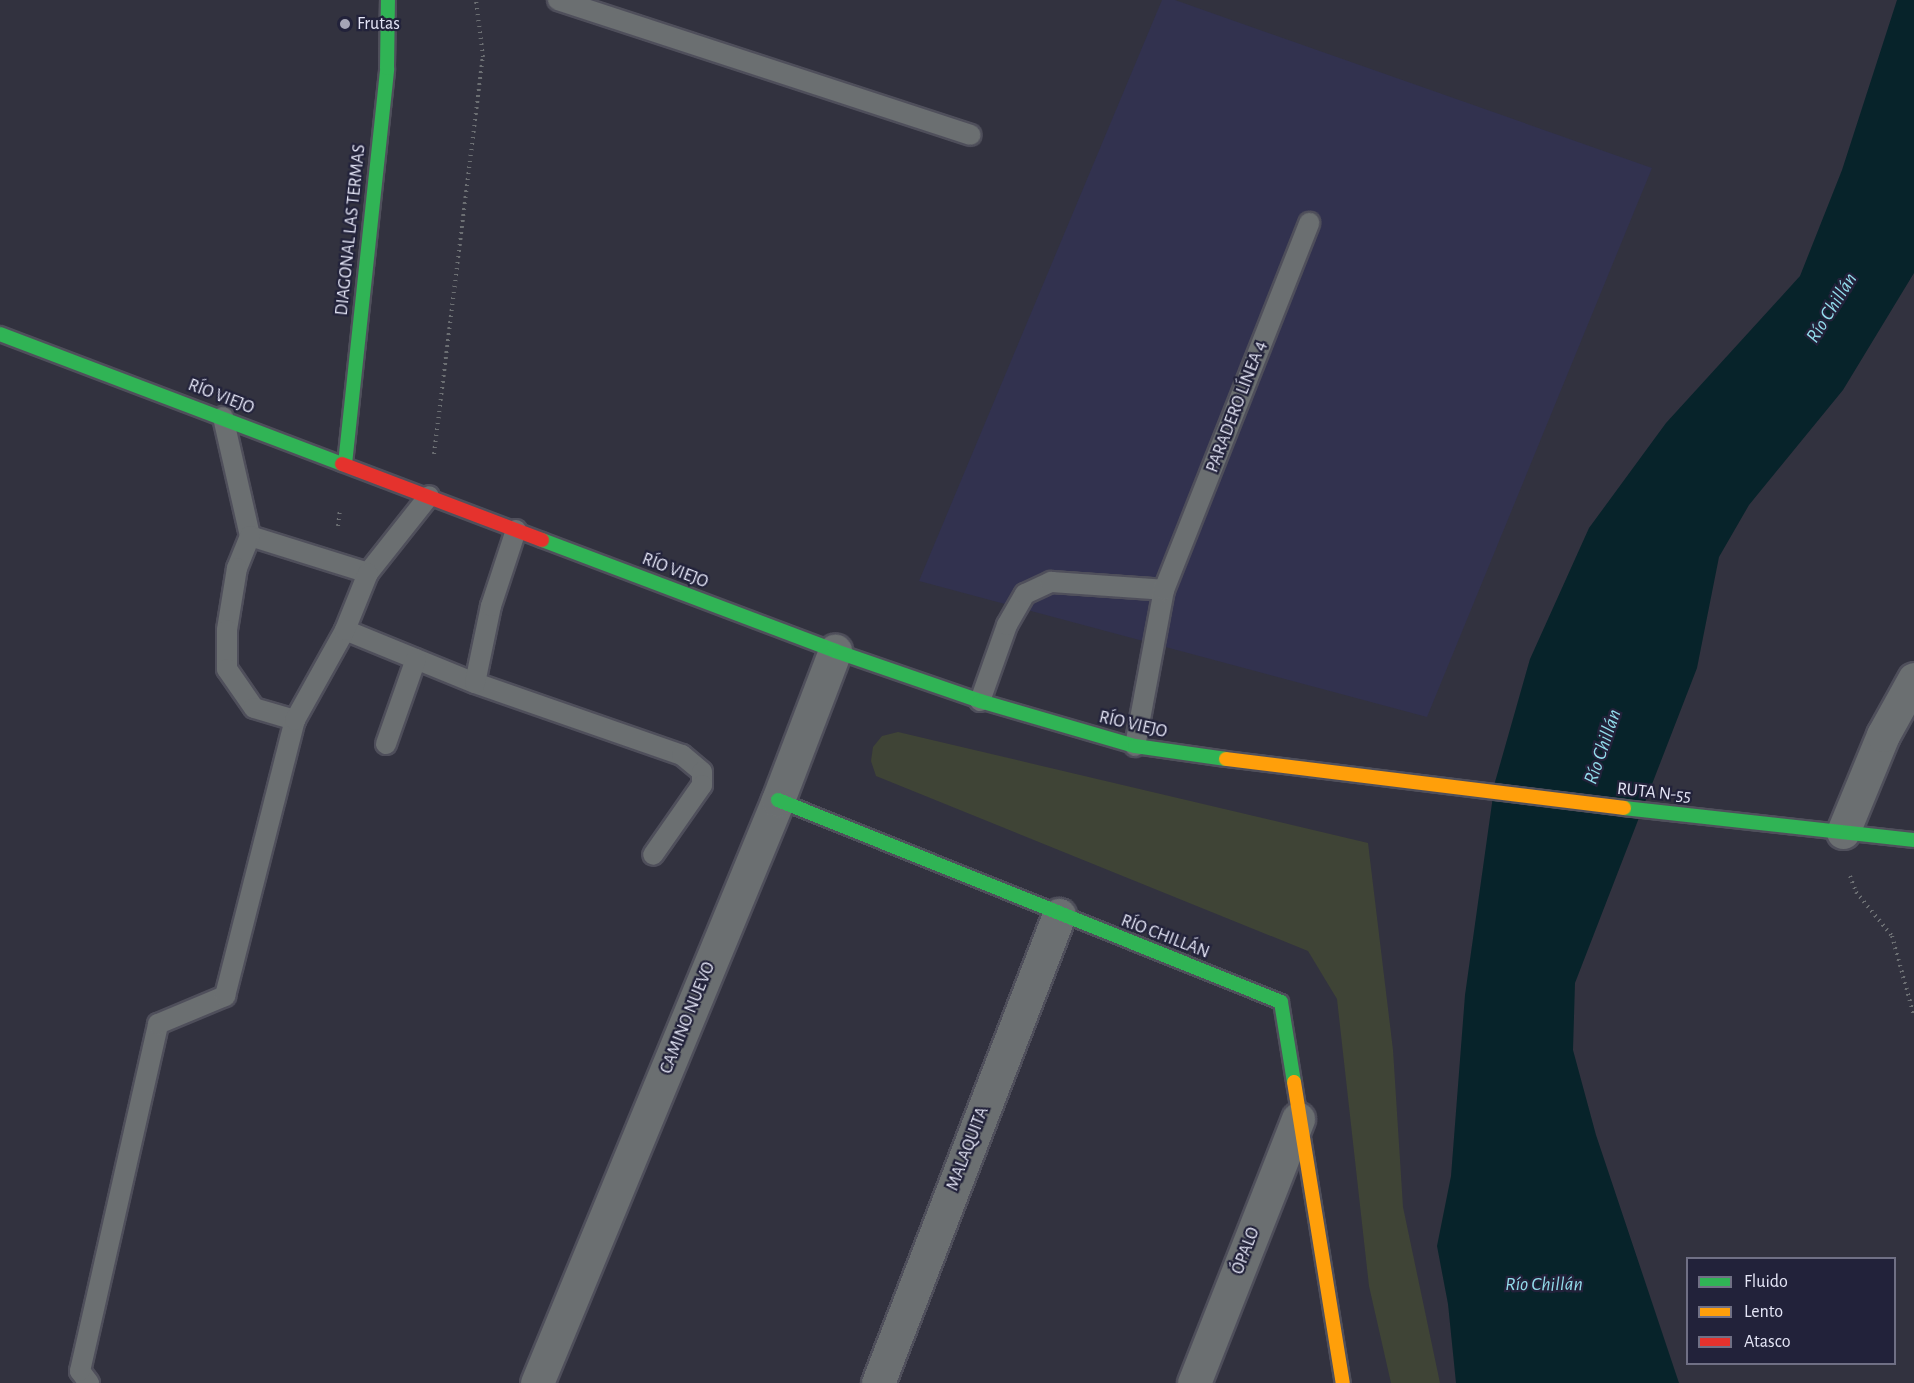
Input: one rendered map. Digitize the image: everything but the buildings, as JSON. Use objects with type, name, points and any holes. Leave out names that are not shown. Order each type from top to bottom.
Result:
[{"type":"main road","name":"DIAGONAL LAS TERMAS","points":[[345,464],[387,68],[388,0]]},
{"type":"main road","name":"RÍO VIEJO","points":[[0,334],[835,651],[980,701],[1135,746],[1355,778]]},
{"type":"main road","name":"RUTA N-55","points":[[1355,778],[1914,840]]},
{"type":"main road","name":"RÍO CHILLÁN","points":[[778,800],[1059,915],[1281,1002],[1298,1119],[1343,1383]]},
{"type":"street","name":"CAMINO NUEVO","points":[[537,1383],[778,800],[835,651]]},
{"type":"street","points":[[1843,832],[1883,735],[1911,691]]},
{"type":"street","name":"MALAQUITA","points":[[878,1383],[1059,915]]},
{"type":"street","name":"ÓPALO","points":[[1194,1383],[1298,1119]]},
{"type":"lane","points":[[568,1],[970,135]]},
{"type":"lane","name":"PARADERO LÍNEA 4","points":[[1135,746],[1164,590],[1309,223]]},
{"type":"lane","points":[[223,417],[238,498],[250,536],[237,568],[227,630],[227,669],[254,708],[295,720]]},
{"type":"lane","points":[[89,1383],[80,1371],[158,1024],[225,996],[295,720],[345,630],[368,573],[429,496]]},
{"type":"lane","points":[[475,683],[491,606],[516,530]]},
{"type":"lane","points":[[250,536],[368,573]]},
{"type":"lane","points":[[980,701],[1007,625],[1025,594],[1051,582],[1164,590]]},
{"type":"lane","points":[[345,630],[475,683],[682,755],[702,772],[702,785],[653,855]]},
{"type":"lane","points":[[386,744],[416,659]]},
{"type":"path","points":[[429,496],[483,57],[476,0]]},
{"type":"path","points":[[335,562],[345,464]]},
{"type":"path","points":[[1843,832],[1842,851],[1856,892],[1892,936],[1914,1016]]},
{"type":"shaded area","points":[[1162,0],[1175,0],[1652,168],[1427,717],[919,581]]},
{"type":"green space","points":[[898,732],[1368,843],[1393,1050],[1403,1207],[1440,1383],[1391,1383],[1369,1286],[1337,999],[1308,951],[876,776],[871,761],[873,747],[882,736]]},
{"type":"water","name":"Río Chillán","points":[[1897,0],[1914,0],[1914,273],[1843,390],[1749,505],[1719,557],[1697,668],[1575,983],[1573,1050],[1596,1135],[1679,1383],[1456,1383],[1448,1304],[1437,1246],[1451,1176],[1465,995],[1495,782],[1530,659],[1589,528],[1666,423],[1800,276],[1842,170]]},
{"type":"traffic: fast","points":[[345,464],[387,68],[388,0]]},
{"type":"traffic: fast","points":[[0,334],[342,464]]},
{"type":"traffic: fast","points":[[542,540],[835,651],[980,701],[1135,746],[1226,759]]},
{"type":"traffic: fast","points":[[778,800],[1281,1002],[1294,1082]]},
{"type":"traffic: fast","points":[[1624,808],[1914,840]]},
{"type":"traffic: slow","points":[[1226,759],[1624,808]]},
{"type":"traffic: slow","points":[[1294,1082],[1343,1383]]},
{"type":"traffic: jam","points":[[342,464],[542,540]]},
{"type":"place","name":"Frutas","points":[[345,24]]}]
